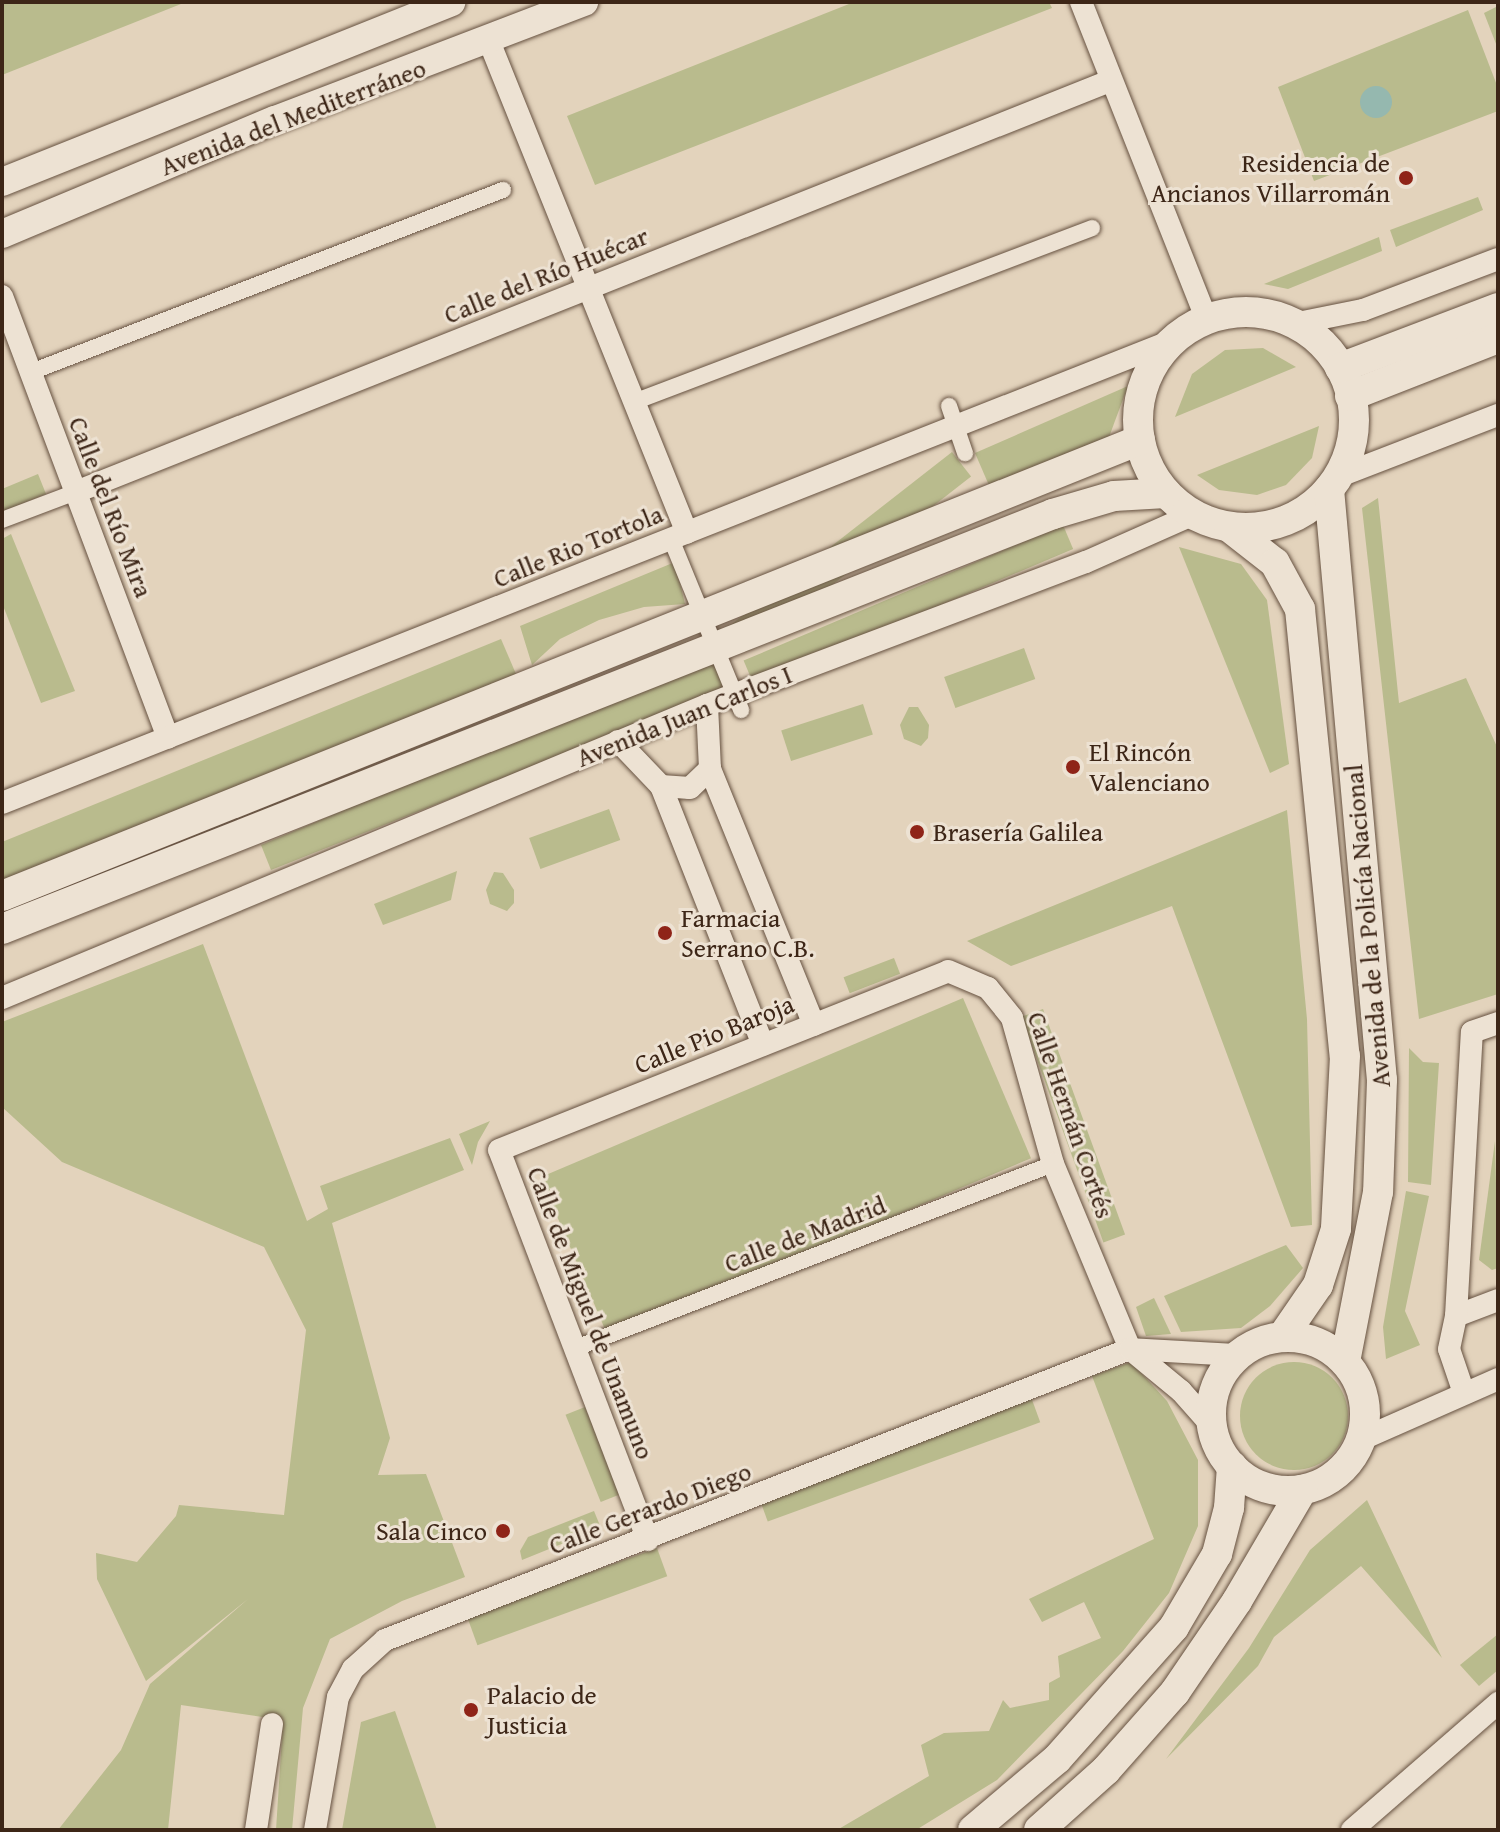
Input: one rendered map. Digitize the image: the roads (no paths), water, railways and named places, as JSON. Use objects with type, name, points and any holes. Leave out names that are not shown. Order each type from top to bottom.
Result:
[{"type":"main road","points":[[1340,368],[1498,308]]},
{"type":"main road","points":[[1257,313],[1293,324],[1320,342],[1340,368],[1350,396],[1353,432],[1333,483],[1290,519],[1254,528],[1229,527],[1192,515],[1166,493],[1140,440],[1144,385],[1174,340],[1207,320],[1257,313]]},
{"type":"main road","points":[[1350,396],[1498,338]]},
{"type":"main road","points":[[2,896],[1140,440]]},
{"type":"main road","name":"Avenida de la Policía Nacional","points":[[1333,483],[1379,1030],[1383,1119],[1372,1234],[1345,1361]]},
{"type":"main road","name":"Avenida Juan Carlos I","points":[[2,929],[1053,514],[1114,496],[1166,493]]},
{"type":"main road","name":"Avenida de la Policía Nacional","points":[[1229,527],[1275,563],[1300,609],[1345,1056],[1336,1229],[1318,1285],[1283,1336]]},
{"type":"main road","points":[[973,1830],[1057,1759],[1174,1627],[1217,1554],[1229,1508],[1232,1466],[1213,1427],[1216,1388],[1238,1355],[1283,1336],[1312,1340],[1345,1361],[1364,1399],[1360,1440],[1338,1473],[1302,1490],[1269,1488],[1232,1466]]},
{"type":"main road","points":[[1039,1830],[1106,1770],[1175,1692],[1237,1601],[1302,1490]]},
{"type":"street","name":"Avenida del Mediterráneo","points":[[2,182],[451,2]]},
{"type":"street","name":"Avenida del Mediterráneo","points":[[2,234],[275,120],[489,41],[584,2]]},
{"type":"street","points":[[1081,2],[1207,320]]},
{"type":"street","points":[[489,41],[634,402],[703,615],[738,702]]},
{"type":"street","name":"Calle del Río Huécar","points":[[2,520],[1110,81]]},
{"type":"street","points":[[31,372],[503,190]]},
{"type":"street","points":[[634,402],[1092,228]]},
{"type":"street","points":[[1293,324],[1363,310],[1498,259]]},
{"type":"street","name":"Calle del Río Mira","points":[[2,296],[168,738]]},
{"type":"street","name":"Calle Rio Tortola","points":[[2,803],[679,536],[952,416],[1174,340]]},
{"type":"street","points":[[1333,483],[1498,415]]},
{"type":"street","points":[[952,416],[965,453]]},
{"type":"street","name":"Avenida Juan Carlos I","points":[[2,998],[618,741],[707,705],[738,702],[1086,562],[1192,515]]},
{"type":"street","points":[[707,705],[710,769],[814,1025]]},
{"type":"street","points":[[618,741],[661,786],[763,1045]]},
{"type":"street","points":[[661,786],[690,788],[710,769]]},
{"type":"street","name":"Calle Pio Baroja","points":[[499,1150],[948,971]]},
{"type":"street","name":"Calle Hernán Cortés","points":[[948,971],[988,988],[1012,1018],[1053,1164],[1130,1349],[1181,1391],[1213,1427]]},
{"type":"street","points":[[1464,1393],[1449,1349],[1456,1316],[1472,1032],[1498,1023]]},
{"type":"street","name":"Calle de Miguel de Unamuno","points":[[499,1150],[648,1540]]},
{"type":"street","name":"Calle de Madrid","points":[[573,1349],[1053,1164]]},
{"type":"street","points":[[1456,1316],[1498,1300]]},
{"type":"street","points":[[1130,1349],[1238,1355]]},
{"type":"street","name":"Calle Gerardo Diego","points":[[315,1830],[338,1697],[353,1669],[374,1647],[411,1628],[648,1540],[1130,1349]]},
{"type":"street","points":[[1360,1440],[1498,1379]]},
{"type":"street","points":[[1352,1830],[1498,1703]]},
{"type":"street","points":[[256,1830],[272,1724]]},
{"type":"water","points":[[1376,86],[1387,91],[1392,102],[1387,113],[1376,118],[1365,113],[1360,102],[1365,91]]},
{"type":"place","name":"Residencia de Ancianos Villarromán","points":[[1406,178]]},
{"type":"place","name":"El Rincón Valenciano","points":[[1073,767]]},
{"type":"place","name":"Brasería Galilea","points":[[917,832]]},
{"type":"place","name":"Farmacia Serrano C.B.","points":[[665,933]]},
{"type":"place","name":"Sala Cinco","points":[[503,1531]]},
{"type":"place","name":"Palacio de Justicia","points":[[471,1710]]}]
